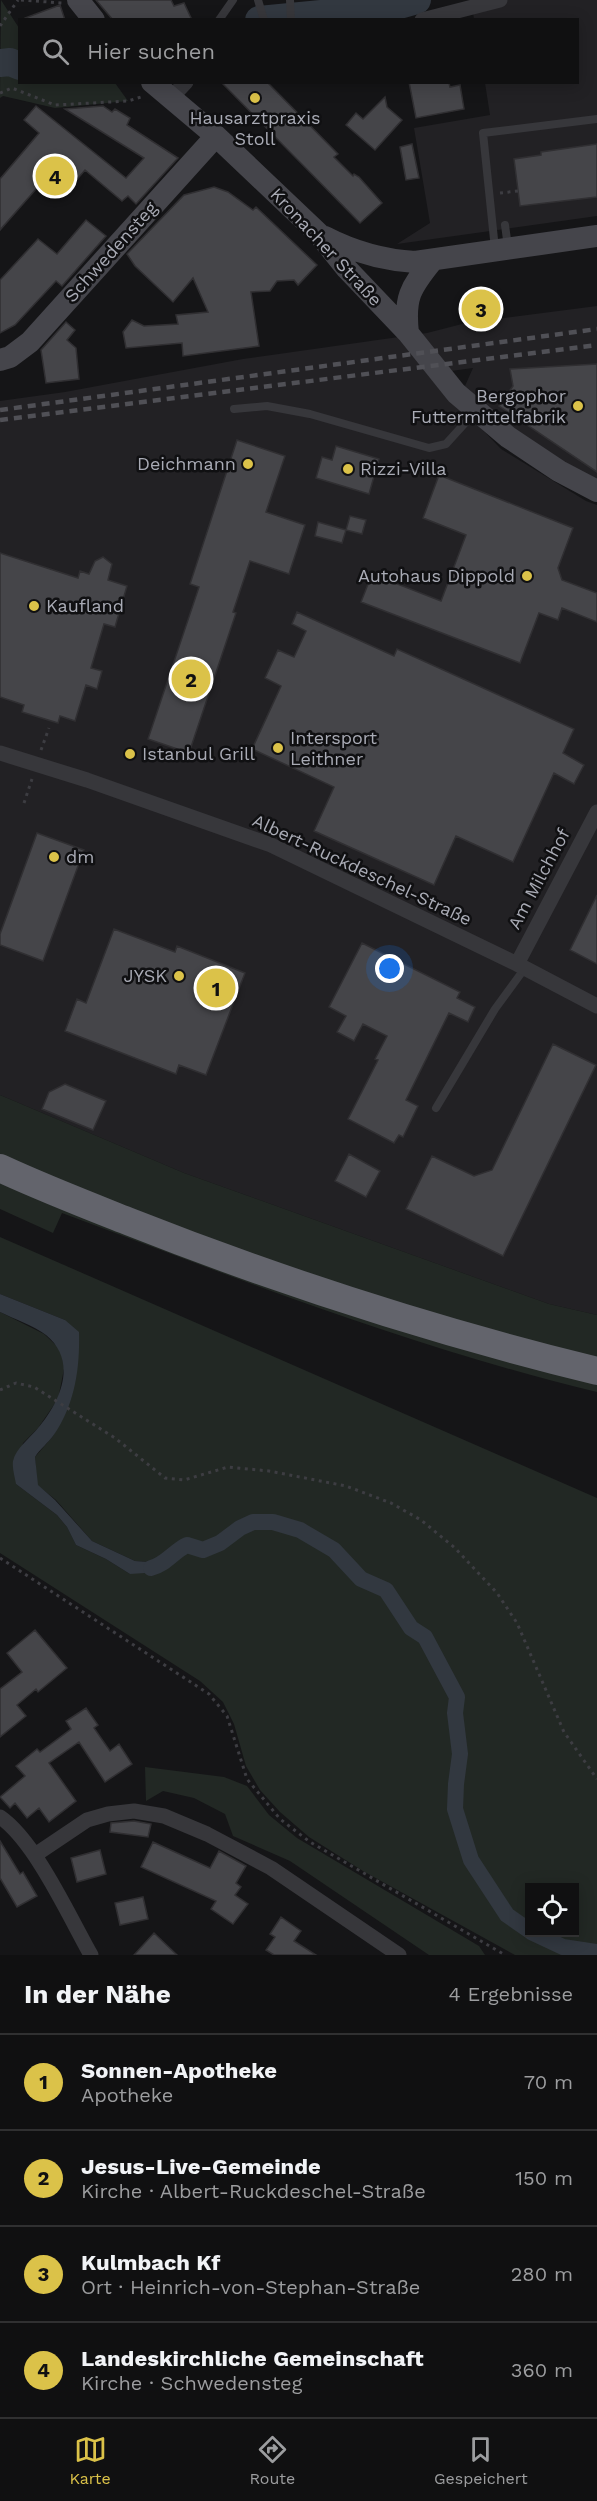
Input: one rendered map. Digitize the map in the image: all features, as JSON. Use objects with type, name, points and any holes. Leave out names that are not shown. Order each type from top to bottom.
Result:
[{"type":"highway","points":[[0,1168],[136,1224],[262,1272],[402,1318],[505,1348],[597,1371]]},
{"type":"street","points":[[430,18],[500,0]]},
{"type":"street","points":[[73,4],[91,18]]},
{"type":"street","name":"Kronacher Straße","points":[[168,88],[318,233],[347,269],[408,333],[456,393],[508,437],[559,471],[597,491]]},
{"type":"street","name":"Schwedensteg","points":[[0,360],[10,357],[30,342],[216,136]]},
{"type":"street","points":[[318,233],[365,255],[400,261],[432,261],[597,236]]},
{"type":"street","name":"Kronacher Straße","points":[[408,333],[406,302],[410,290],[432,261]]},
{"type":"street","name":"Albert-Ruckdeschel-Straße","points":[[0,753],[93,782],[272,845],[521,966],[597,1006]]},
{"type":"street","name":"Am Milchhof","points":[[521,966],[597,812]]},
{"type":"street","points":[[35,1855],[87,1820],[108,1814],[134,1812],[164,1816],[207,1834],[271,1868],[399,1955]]},
{"type":"street","points":[[0,1816],[12,1825],[35,1855],[91,1955]]},
{"type":"lane","points":[[220,18],[233,0]]},
{"type":"lane","points":[[290,2],[291,18]]},
{"type":"lane","points":[[259,3],[263,18]]},
{"type":"lane","points":[[502,249],[489,194],[483,133],[597,119]]},
{"type":"lane","points":[[502,249],[505,225]]},
{"type":"lane","points":[[234,409],[267,406],[310,414],[429,448],[446,444],[476,411]]},
{"type":"lane","points":[[436,1108],[521,966]]},
{"type":"path","points":[[0,26],[20,0],[73,4]]},
{"type":"path","points":[[0,93],[12,88],[55,105],[128,101],[168,88]]},
{"type":"path","points":[[489,194],[518,191]]},
{"type":"path","points":[[0,1390],[16,1383],[24,1384],[49,1397],[116,1438],[165,1478],[184,1480],[228,1467],[269,1471],[346,1486],[391,1503],[421,1520],[455,1548],[497,1593],[517,1623],[564,1732],[597,1779]]},
{"type":"path","points":[[0,1558],[209,1694],[227,1716],[247,1779],[280,1819],[309,1842],[505,1955]]},
{"type":"shaded area","points":[[1,0],[18,26],[18,84],[116,84],[128,101],[55,108],[3,96],[0,98]]},
{"type":"shaded area","points":[[471,0],[597,0],[597,216],[397,244],[430,223],[414,128],[490,115],[485,84],[579,84],[579,18],[474,18]]},
{"type":"shaded area","points":[[597,306],[597,480],[528,444],[465,386],[473,368],[429,374],[501,449],[586,501],[597,505],[597,1315],[549,1304],[184,1173],[0,1095],[0,401],[65,392],[243,359],[427,333],[466,323]]},
{"type":"shaded area","points":[[0,1095],[184,1173],[549,1304],[597,1315],[597,1361],[505,1337],[245,1254],[0,1158]]},
{"type":"shaded area","points":[[0,1178],[597,1382],[597,1392],[461,1355],[327,1311],[62,1213],[53,1233],[0,1209]]},
{"type":"shaded area","points":[[0,1237],[597,1498],[597,1955],[515,1955],[363,1871],[309,1837],[280,1812],[260,1790],[246,1766],[234,1724],[223,1702],[200,1681],[0,1553],[0,1312],[44,1334],[60,1349],[65,1364],[58,1399],[38,1428],[23,1443],[16,1484],[57,1515],[67,1527],[76,1545],[106,1559],[130,1574],[163,1556],[148,1562],[135,1561],[92,1541],[56,1500],[37,1485],[35,1457],[53,1436],[68,1406],[65,1320],[0,1294]]},
{"type":"shaded area","points":[[0,1294],[65,1320],[79,1332],[77,1373],[71,1399],[53,1436],[35,1457],[38,1485],[55,1500],[92,1541],[135,1561],[148,1562],[163,1556],[175,1556],[159,1572],[130,1574],[106,1559],[76,1545],[67,1527],[57,1515],[16,1484],[13,1467],[15,1456],[53,1406],[63,1381],[64,1369],[56,1345],[46,1335],[0,1312]]},
{"type":"shaded area","points":[[145,1767],[224,1777],[247,1786],[269,1815],[297,1838],[479,1946],[485,1955],[429,1955],[290,1861],[233,1836],[225,1814],[194,1798],[163,1791],[146,1801]]},
{"type":"building","points":[[96,0],[171,0],[174,6],[184,3],[191,18],[111,18]]},
{"type":"building","points":[[60,5],[64,18],[25,18]]},
{"type":"building","points":[[223,84],[269,84],[338,154],[334,157],[353,176],[354,174],[359,177],[382,203],[360,223]]},
{"type":"building","points":[[409,84],[449,84],[450,87],[460,85],[464,109],[416,118]]},
{"type":"building","points":[[385,97],[387,107],[402,120],[375,150],[346,125],[356,113],[363,119]]},
{"type":"building","points":[[36,106],[126,178],[144,158],[65,109],[103,106],[112,112],[115,109],[130,118],[127,125],[178,158],[136,204],[128,196],[122,201],[85,170],[62,197],[44,180],[0,230],[0,179],[39,133],[24,120]]},
{"type":"building","points":[[412,144],[419,178],[406,180],[400,147]]},
{"type":"building","points":[[597,144],[597,197],[520,206],[514,159],[541,155],[541,152]]},
{"type":"building","points":[[214,187],[228,192],[253,210],[256,207],[317,265],[298,285],[294,280],[277,281],[270,291],[251,292],[259,346],[183,356],[182,343],[126,348],[123,332],[132,320],[144,326],[178,324],[176,315],[208,312],[193,278],[173,302],[135,266],[127,254],[184,195]]},
{"type":"building","points":[[86,220],[106,236],[62,286],[56,281],[15,325],[0,333],[0,280],[38,239],[57,254]]},
{"type":"building","points":[[496,295],[499,319],[466,323],[463,300]]},
{"type":"building","points":[[66,322],[75,330],[67,340],[76,348],[79,379],[46,383],[41,350]]},
{"type":"building","points":[[597,364],[597,472],[499,406],[513,386],[510,369]]},
{"type":"building","points":[[237,440],[285,456],[266,512],[305,525],[289,574],[250,561],[233,612],[236,613],[189,753],[148,739],[199,587],[190,584]]},
{"type":"building","name":"Rizzi-Villa","points":[[336,446],[379,459],[369,494],[316,478],[322,457],[332,460]]},
{"type":"building","points":[[439,475],[573,528],[558,568],[562,580],[597,593],[597,622],[562,608],[558,620],[539,613],[520,663],[361,602],[372,574],[441,601],[466,535],[423,518]]},
{"type":"building","points":[[350,516],[366,520],[362,534],[346,530]]},
{"type":"building","points":[[318,522],[346,530],[342,543],[315,536]]},
{"type":"building","points":[[0,553],[78,578],[80,571],[89,574],[95,561],[103,557],[112,564],[108,580],[127,586],[115,627],[104,624],[91,668],[102,671],[97,689],[86,685],[75,721],[60,716],[58,723],[22,712],[24,705],[0,697]]},
{"type":"building","points":[[297,612],[394,656],[397,649],[574,729],[563,753],[584,765],[574,784],[554,773],[513,862],[456,836],[434,885],[314,831],[334,787],[252,749],[281,686],[265,678],[278,650],[294,657],[306,631],[292,624]]},
{"type":"building","points":[[37,833],[84,850],[43,961],[0,945],[0,934]]},
{"type":"building","points":[[597,895],[597,964],[570,950]]},
{"type":"building","points":[[114,929],[175,952],[177,946],[245,973],[206,1075],[179,1065],[176,1074],[65,1031],[77,999],[86,1003]]},
{"type":"building","points":[[362,943],[460,992],[457,998],[475,1007],[468,1022],[449,1013],[406,1100],[418,1106],[403,1137],[399,1135],[394,1143],[348,1119],[378,1060],[375,1059],[387,1036],[363,1024],[354,1041],[337,1032],[346,1016],[329,1007]]},
{"type":"building","points":[[553,1044],[596,1065],[503,1256],[406,1209],[432,1156],[474,1176],[492,1170]]},
{"type":"building","points":[[65,1084],[106,1101],[93,1130],[42,1109],[49,1092]]},
{"type":"building","points":[[349,1154],[380,1171],[366,1197],[335,1181]]},
{"type":"building","points":[[35,1630],[67,1668],[38,1692],[36,1689],[17,1705],[26,1716],[0,1737],[0,1689],[22,1672],[7,1653]]},
{"type":"building","points":[[86,1708],[98,1725],[94,1728],[110,1751],[119,1744],[132,1764],[105,1782],[79,1742],[49,1763],[76,1801],[49,1822],[39,1808],[27,1818],[15,1803],[10,1808],[0,1797],[25,1776],[16,1766],[37,1749],[40,1752],[71,1729],[66,1721]]},
{"type":"building","points":[[134,1821],[151,1824],[148,1837],[110,1832],[111,1823]]},
{"type":"building","points":[[0,1841],[20,1874],[23,1872],[37,1896],[17,1907],[0,1878]]},
{"type":"building","points":[[153,1842],[210,1868],[219,1851],[246,1866],[236,1883],[241,1887],[235,1895],[248,1904],[233,1924],[211,1909],[216,1901],[141,1867]]},
{"type":"building","points":[[100,1850],[106,1874],[77,1882],[71,1858]]},
{"type":"building","points":[[143,1897],[148,1919],[120,1925],[115,1903]]},
{"type":"building","points":[[281,1917],[301,1931],[294,1941],[316,1955],[274,1955],[266,1950],[275,1937],[270,1934]]},
{"type":"building","points":[[154,1933],[177,1955],[134,1955]]},
{"type":"waterway","points":[[279,18],[392,7],[417,0]]},
{"type":"waterway","points":[[0,63],[10,62],[18,65]]},
{"type":"waterway","points":[[151,1568],[161,1564],[187,1545],[203,1550],[220,1543],[240,1528],[253,1522],[273,1522],[300,1530],[334,1550],[361,1579],[386,1590],[411,1628],[425,1637],[457,1697],[455,1713],[460,1754],[455,1809],[471,1860],[507,1915],[525,1928]]},
{"type":"waterway","points":[[542,1937],[563,1947],[597,1952]]},
{"type":"railway","points":[[0,410],[597,329]]},
{"type":"railway","points":[[0,420],[597,345]]},
{"type":"place","name":"Hausarztpraxis Stoll","points":[[255,98]]},
{"type":"place","name":"Landeskirchliche Gemeinschaft","points":[[55,176]]},
{"type":"place","name":"Kulmbach Kf","points":[[481,309]]},
{"type":"place","name":"Bergophor Futtermittelfabrik","points":[[578,406]]},
{"type":"place","name":"Deichmann","points":[[248,464]]},
{"type":"place","name":"Rizzi-Villa","points":[[348,469]]},
{"type":"place","name":"Autohaus Dippold","points":[[527,576]]},
{"type":"place","name":"Kaufland","points":[[34,606]]},
{"type":"place","name":"Jesus-Live-Gemeinde","points":[[191,679]]},
{"type":"place","name":"Intersport Leithner","points":[[278,748]]},
{"type":"place","name":"Istanbul Grill","points":[[130,754]]},
{"type":"place","name":"dm","points":[[54,857]]},
{"type":"place","name":"JYSK","points":[[179,976]]},
{"type":"place","name":"Sonnen-Apotheke","points":[[216,988]]}]
